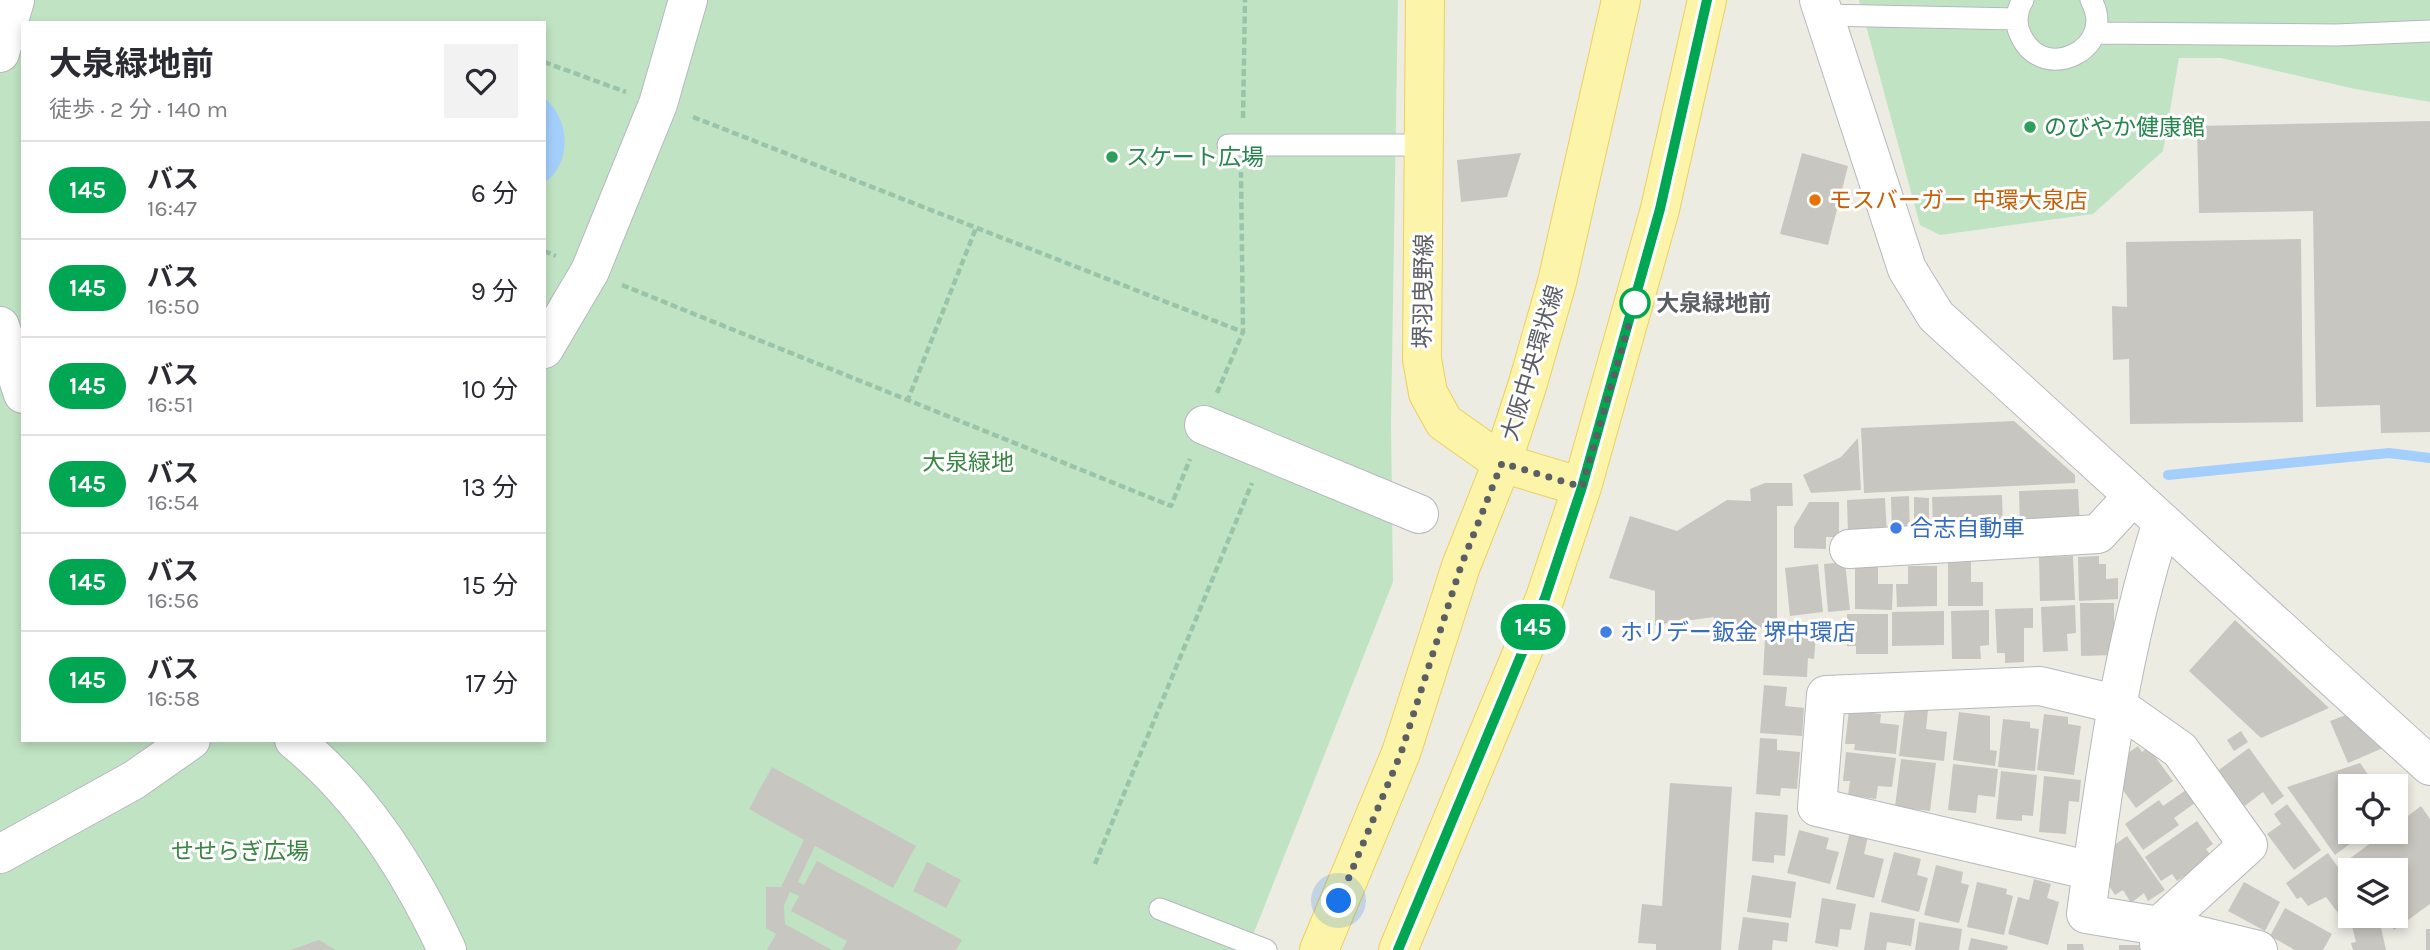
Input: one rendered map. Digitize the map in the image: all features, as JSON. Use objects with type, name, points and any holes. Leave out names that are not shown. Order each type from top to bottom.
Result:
[{"type":"main road","name":"堺羽曳野線","points":[[1425,0],[1426,145],[1422,359],[1428,393],[1444,422],[1502,463],[1582,487]]},
{"type":"main road","name":"大阪中央環状線","points":[[1319,950],[1401,753],[1461,566],[1502,463],[1557,282],[1621,0]]},
{"type":"main road","points":[[1398,950],[1545,598],[1582,487],[1660,209],[1707,0]]},
{"type":"street","points":[[0,53],[15,0]]},
{"type":"street","points":[[546,346],[590,271],[658,104],[688,0]]},
{"type":"street","points":[[1821,7],[1907,269],[1936,316],[2430,766]]},
{"type":"street","points":[[0,326],[21,388]]},
{"type":"street","points":[[1204,425],[1419,514]]},
{"type":"street","points":[[1849,549],[2098,534],[2133,496]]},
{"type":"street","points":[[2162,522],[2138,595],[2115,704],[2086,914],[2159,938],[2258,950]]},
{"type":"street","points":[[2092,871],[1817,807],[1826,695],[2040,686],[2115,704],[2180,750],[2248,845],[2159,938]]},
{"type":"street","points":[[0,854],[134,780],[188,742]]},
{"type":"street","points":[[296,742],[360,803],[420,892],[447,950]]},
{"type":"lane","points":[[1821,7],[2020,6],[2024,43],[2044,58],[2069,59],[2081,53],[2095,33],[2098,21],[2094,2]]},
{"type":"lane","points":[[2095,33],[2336,35],[2430,31]]},
{"type":"lane","points":[[1228,145],[1426,145]]},
{"type":"lane","points":[[1160,909],[1266,950]]},
{"type":"path","points":[[546,63],[1243,332]]},
{"type":"path","points":[[906,402],[976,228]]},
{"type":"path","points":[[590,271],[906,402],[1171,506]]},
{"type":"path","points":[[1095,864],[1265,451]]},
{"type":"green space","name":"大泉緑地","points":[[0,0],[1398,0],[1391,423],[1393,582],[1247,950],[0,950]]},
{"type":"green space","name":"のびやか健康館","points":[[1859,0],[2430,0],[2430,102],[2355,89],[2221,58],[2179,58],[2163,151],[2093,214],[1940,235],[1920,225]]},
{"type":"water","points":[[546,100],[559,117],[565,140],[564,153],[553,174],[546,181]]},
{"type":"building","points":[[2430,121],[2430,432],[2381,433],[2380,405],[2316,407],[2313,211],[2199,213],[2197,126]]},
{"type":"building","points":[[1521,153],[1507,197],[1461,202],[1457,160]]},
{"type":"building","name":"モスバーガー 中環大泉店","points":[[1802,153],[1848,166],[1828,245],[1780,234]]},
{"type":"building","points":[[2301,239],[2303,422],[2130,424],[2129,359],[2113,360],[2112,306],[2127,307],[2126,242]]},
{"type":"building","points":[[2014,421],[2075,475],[2075,483],[1864,493],[1861,428]]},
{"type":"building","points":[[1858,438],[1861,490],[1811,493],[1803,475],[1841,457]]},
{"type":"building","points":[[1765,483],[1792,483],[1793,506],[1777,506],[1777,624],[1714,638],[1714,617],[1655,625],[1655,591],[1609,578],[1630,516],[1677,531],[1727,500],[1751,501],[1750,489]]},
{"type":"building","points":[[2078,489],[2080,526],[2020,529],[2019,491]]},
{"type":"building","points":[[2002,495],[2003,527],[1933,529],[1932,497]]},
{"type":"building","points":[[1909,496],[1910,536],[1892,537],[1891,497]]},
{"type":"building","points":[[1914,497],[1929,498],[1929,535],[1914,536]]},
{"type":"building","points":[[1885,498],[1887,536],[1848,534],[1847,500]]},
{"type":"building","points":[[1809,502],[1839,502],[1839,537],[1826,537],[1826,549],[1794,548],[1794,527]]},
{"type":"building","points":[[2073,556],[2075,600],[2040,601],[2039,557]]},
{"type":"building","points":[[2099,556],[2099,564],[2106,564],[2106,579],[2118,578],[2118,599],[2079,601],[2078,557]]},
{"type":"building","points":[[1948,561],[1971,561],[1971,582],[1983,582],[1983,606],[1948,606]]},
{"type":"building","points":[[1845,562],[1850,610],[1828,612],[1824,564]]},
{"type":"building","points":[[1818,564],[1823,612],[1790,616],[1785,568]]},
{"type":"building","points":[[1855,565],[1878,566],[1878,584],[1893,584],[1892,610],[1855,609]]},
{"type":"building","points":[[1908,566],[1937,566],[1937,606],[1897,607],[1896,584],[1908,584]]},
{"type":"building","points":[[2080,603],[2114,603],[2114,655],[2081,656]]},
{"type":"building","points":[[2075,605],[2076,633],[2067,634],[2068,651],[2043,652],[2041,607]]},
{"type":"building","points":[[2033,608],[2033,628],[2024,628],[2024,662],[2005,663],[2005,653],[1997,653],[1995,609]]},
{"type":"building","points":[[1989,610],[1989,645],[1980,646],[1981,659],[1952,659],[1951,611]]},
{"type":"building","points":[[1944,611],[1944,645],[1892,646],[1892,612]]},
{"type":"building","points":[[1847,614],[1888,614],[1888,654],[1856,654],[1856,646],[1847,646]]},
{"type":"building","points":[[2235,620],[2329,708],[2261,738],[2189,671]]},
{"type":"building","points":[[1787,634],[1816,635],[1814,659],[1808,658],[1807,677],[1763,675],[1765,638],[1787,638]]},
{"type":"building","points":[[1764,685],[1787,687],[1785,706],[1804,708],[1802,736],[1760,733]]},
{"type":"building","points":[[1905,708],[1928,710],[1926,729],[1947,732],[1944,761],[1899,756]]},
{"type":"building","points":[[1849,710],[1881,714],[1880,723],[1899,725],[1896,754],[1854,750],[1855,744],[1845,744]]},
{"type":"building","points":[[1959,712],[1990,716],[1990,750],[1997,751],[1995,766],[1953,760]]},
{"type":"building","points":[[2044,714],[2068,717],[2068,724],[2081,726],[2074,775],[2037,770]]},
{"type":"building","points":[[2346,715],[2383,748],[2348,763],[2330,721]]},
{"type":"building","points":[[2003,719],[2030,722],[2030,728],[2039,729],[2035,771],[1998,767]]},
{"type":"building","points":[[2241,731],[2248,742],[2234,751],[2227,740]]},
{"type":"building","points":[[1760,738],[1777,739],[1777,750],[1800,752],[1797,789],[1781,788],[1780,796],[1756,794]]},
{"type":"building","points":[[2138,746],[2142,752],[2148,747],[2173,781],[2136,808],[2117,782],[2121,758]]},
{"type":"building","points":[[2249,748],[2284,796],[2272,805],[2263,792],[2242,808],[2216,772]]},
{"type":"building","points":[[1846,752],[1896,758],[1892,787],[1878,786],[1876,799],[1848,795],[1850,781],[1843,781]]},
{"type":"building","points":[[1901,759],[1936,763],[1930,811],[1895,807]]},
{"type":"building","points":[[2360,763],[2368,774],[2338,774],[2338,844],[2350,844],[2335,855],[2287,787]]},
{"type":"building","points":[[1953,764],[1998,769],[1995,797],[1978,795],[1976,813],[1948,810]]},
{"type":"building","points":[[772,767],[916,846],[893,888],[815,846],[798,882],[804,885],[817,861],[962,940],[956,950],[842,950],[847,941],[791,911],[799,896],[790,892],[784,905],[785,924],[832,950],[767,950],[776,934],[766,928],[766,887],[781,887],[804,840],[749,809]]},
{"type":"building","points":[[2001,771],[2037,775],[2033,816],[2022,815],[2022,821],[1996,819]]},
{"type":"building","points":[[2044,776],[2081,780],[2079,802],[2069,801],[2066,834],[2039,832]]},
{"type":"building","points":[[1670,783],[1732,787],[1721,950],[1656,950],[1656,944],[1638,943],[1642,904],[1662,906]]},
{"type":"building","points":[[2186,790],[2195,803],[2174,818],[2179,825],[2143,850],[2125,824],[2159,800],[2163,806]]},
{"type":"building","points":[[2287,804],[2321,850],[2294,870],[2267,834],[2281,824],[2274,814]]},
{"type":"building","points":[[2421,806],[2430,819],[2430,904],[2408,920],[2408,858],[2350,858],[2369,844],[2408,844],[2408,816]]},
{"type":"building","points":[[1755,812],[1788,815],[1785,856],[1774,855],[1774,863],[1752,861]]},
{"type":"building","points":[[2197,821],[2213,844],[2206,849],[2212,857],[2177,881],[2172,874],[2161,881],[2145,857]]},
{"type":"building","points":[[1799,830],[1829,838],[1826,849],[1839,852],[1830,884],[1787,873]]},
{"type":"building","points":[[1850,832],[1868,836],[1864,854],[1884,859],[1874,898],[1836,889]]},
{"type":"building","points":[[2127,836],[2165,890],[2148,901],[2144,893],[2131,903],[2123,890],[2115,895],[2104,878],[2112,872],[2104,860],[2107,850]]},
{"type":"building","points":[[1894,852],[1921,859],[1917,875],[1928,878],[1919,912],[1881,902]]},
{"type":"building","points":[[2328,853],[2338,867],[2338,913],[2326,897],[2308,906],[2301,897],[2297,899],[2286,883]]},
{"type":"building","points":[[927,862],[961,880],[946,908],[913,891]]},
{"type":"building","points":[[1936,865],[1963,872],[1961,883],[1969,885],[1959,923],[1924,915]]},
{"type":"building","points":[[1752,875],[1796,882],[1791,918],[1747,912]]},
{"type":"building","points":[[2034,879],[2051,884],[2047,898],[2059,902],[2048,945],[2008,934],[2018,897],[2029,900]]},
{"type":"building","points":[[1977,882],[2007,889],[2006,894],[2013,896],[2004,935],[1967,927]]},
{"type":"building","points":[[2244,882],[2280,902],[2265,931],[2228,911]]},
{"type":"building","points":[[1822,898],[1856,904],[1851,930],[1840,929],[1838,947],[1815,943]]},
{"type":"building","points":[[2285,908],[2332,934],[2323,950],[2295,950],[2270,936]]},
{"type":"building","points":[[1870,912],[1915,919],[1911,946],[1887,942],[1886,950],[1864,950]]},
{"type":"building","points":[[1743,917],[1789,923],[1787,942],[1773,940],[1772,950],[1738,950]]},
{"type":"building","points":[[1919,922],[1962,929],[1959,950],[1915,950]]},
{"type":"building","points":[[2352,928],[2381,928],[2386,950],[2353,950],[2351,943],[2356,942]]},
{"type":"building","points":[[2426,929],[2430,929],[2430,950],[2426,950]]},
{"type":"building","points":[[1971,938],[2008,946],[2007,950],[1968,950]]},
{"type":"building","points":[[319,940],[336,950],[290,950]]},
{"type":"building","points":[[2067,944],[2083,944],[2084,950],[2067,950]]},
{"type":"building","points":[[2119,945],[2139,945],[2140,950],[2119,950]]},
{"type":"waterway","points":[[2168,475],[2389,453],[2430,458]]},
{"type":"bus line","name":"145","points":[[1398,950],[1545,598],[1582,487],[1660,209],[1707,0]]},
{"type":"place","name":"のびやか健康館","points":[[2030,127]]},
{"type":"place","name":"スケート広場","points":[[1112,157]]},
{"type":"place","name":"モスバーガー 中環大泉店","points":[[1815,200]]},
{"type":"place","name":"大泉緑地前","points":[[1635,303]]},
{"type":"place","name":"合志自動車","points":[[1896,528]]},
{"type":"place","name":"ホリデー鈑金 堺中環店","points":[[1606,632]]},
{"type":"route","points":[[1339,901],[1401,753],[1461,566],[1502,463],[1582,487],[1635,303]]},
{"type":"park label","name":"せせらぎ広場","points":[[240,851]]}]
